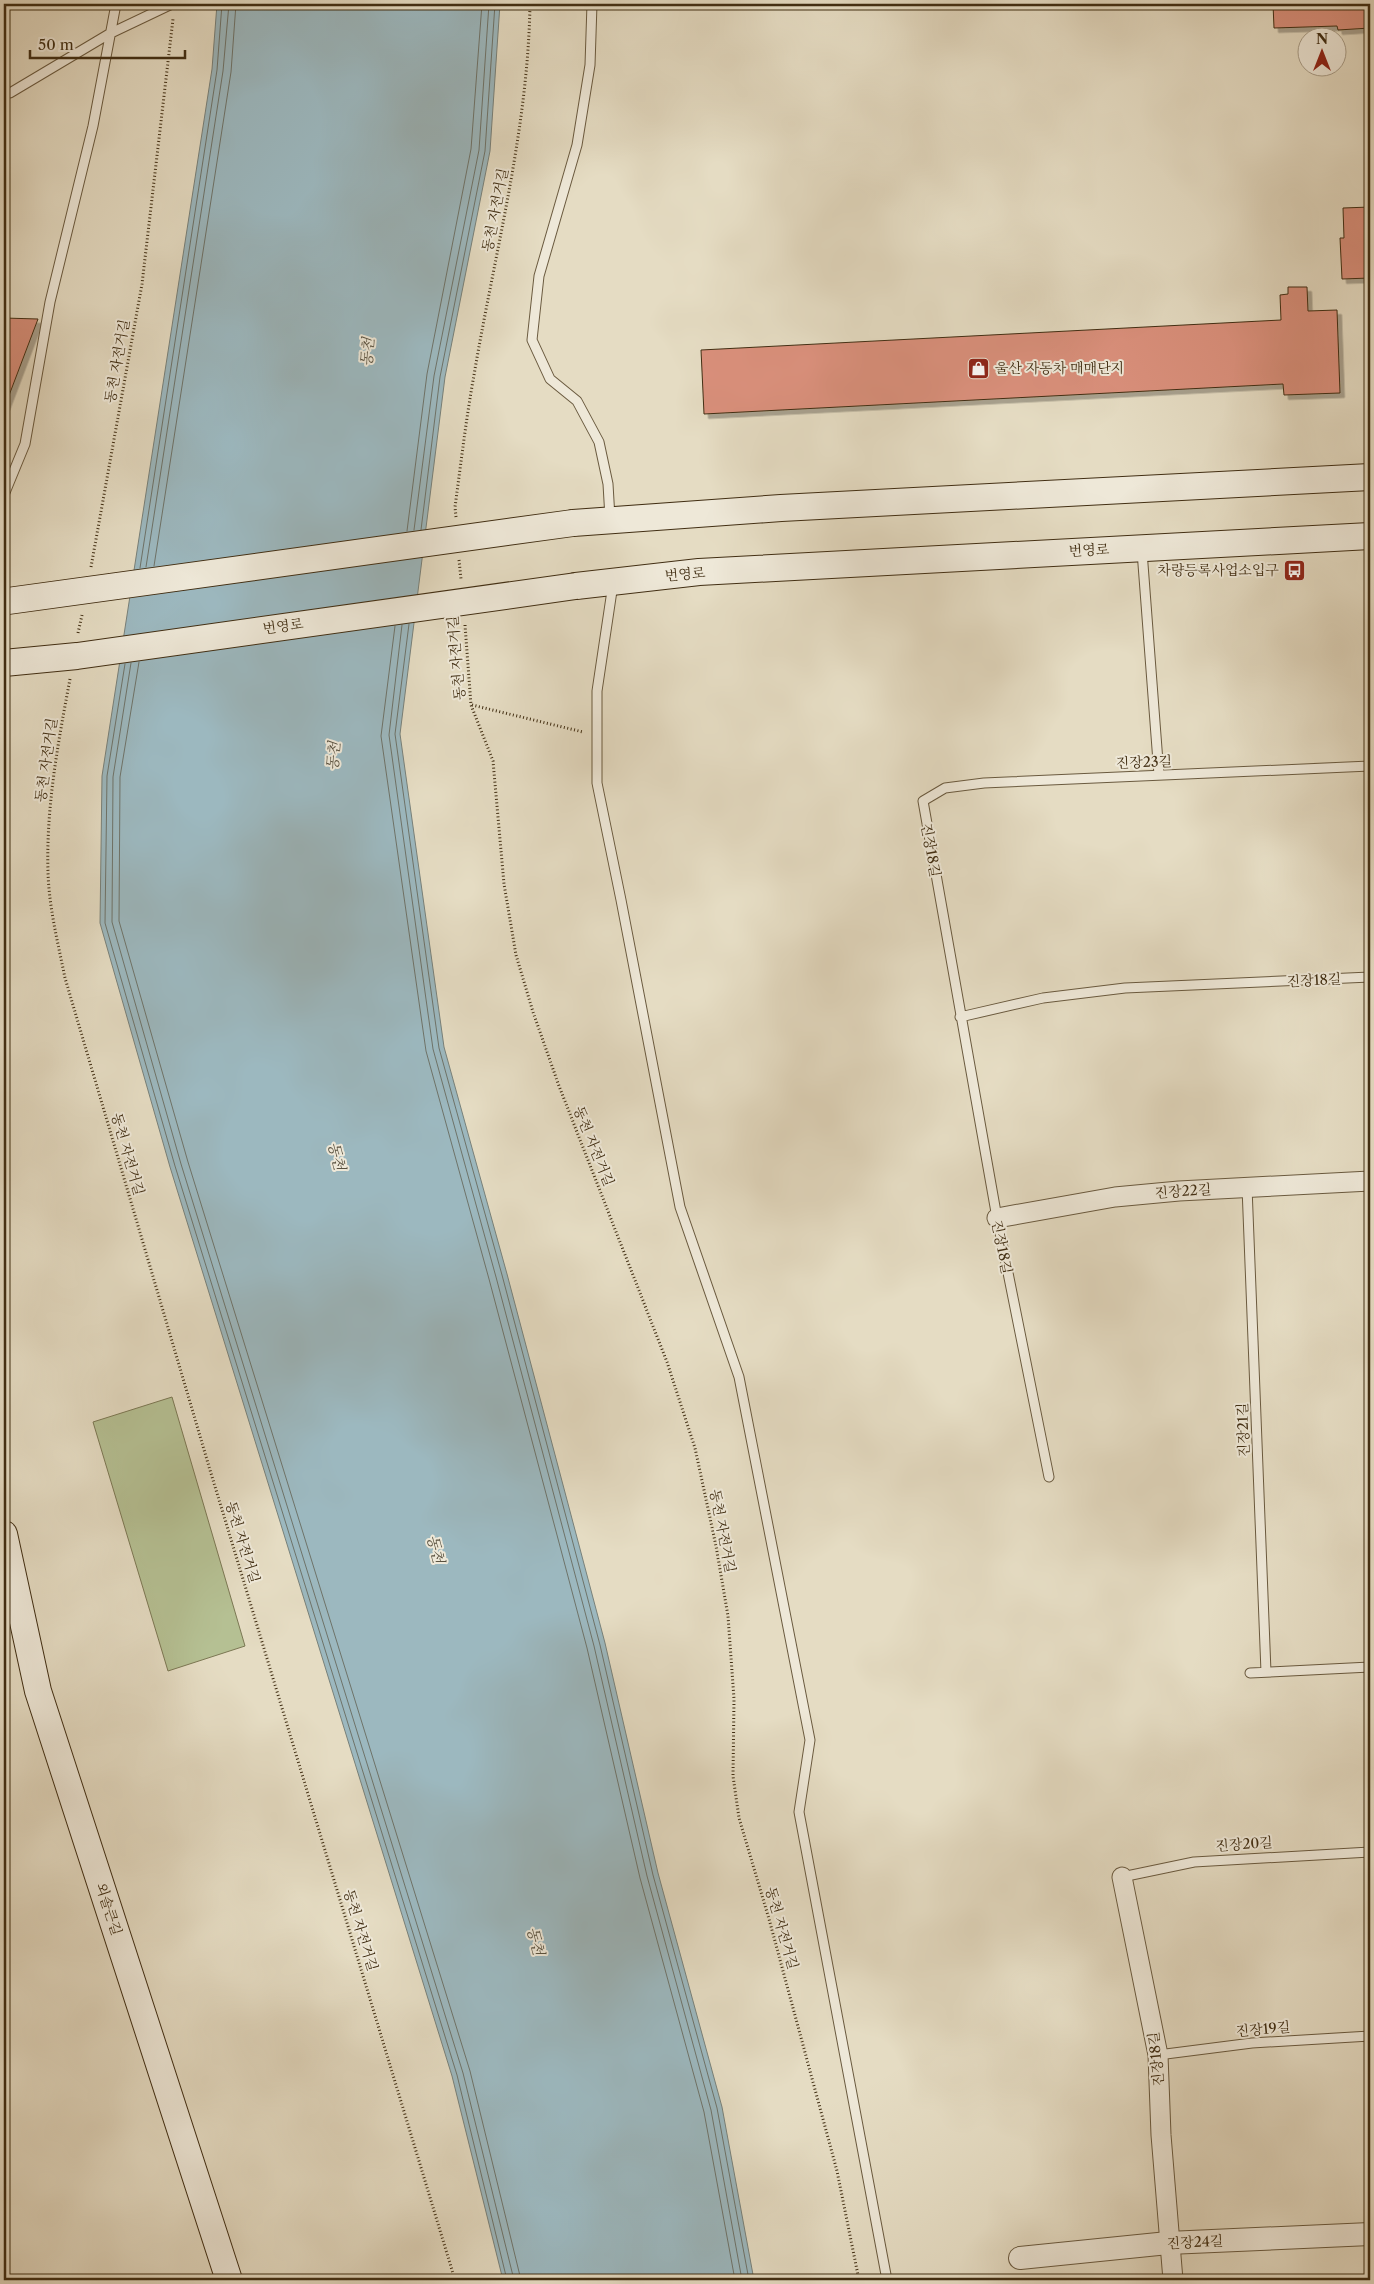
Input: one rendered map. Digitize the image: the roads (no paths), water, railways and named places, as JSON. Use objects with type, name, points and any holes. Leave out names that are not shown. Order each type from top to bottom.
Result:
[{"type":"main road","points":[[6,601],[573,523],[781,508],[1370,477]]},
{"type":"main road","name":"번영로","points":[[6,667],[576,586],[718,571],[1370,536]]},
{"type":"main road","name":"외솔큰길","points":[[4,1534],[38,1691],[229,2280]]},
{"type":"street","name":"진장22길","points":[[997,1218],[1115,1197],[1247,1187],[1370,1181]]},
{"type":"street","name":"진장18길","points":[[1122,1877],[1158,2055],[1160,2135],[1168,2244],[1173,2280]]},
{"type":"street","name":"진장24길","points":[[1020,2258],[1168,2244],[1370,2234]]},
{"type":"lane","points":[[4,496],[24,444],[50,302],[93,126],[116,4]]},
{"type":"lane","points":[[592,4],[590,65],[577,145],[538,276],[532,340],[550,379],[577,401],[599,442],[608,484],[610,520]]},
{"type":"lane","points":[[4,92],[10,92],[109,34],[173,8]]},
{"type":"lane","points":[[1142,548],[1158,776]]},
{"type":"lane","points":[[614,581],[598,690],[597,783],[680,1207],[739,1377],[810,1740],[799,1812],[887,2280]]},
{"type":"lane","name":"진장23길","points":[[923,801],[945,788],[984,783],[1370,766]]},
{"type":"lane","name":"진장18길","points":[[923,801],[997,1218],[1049,1477]]},
{"type":"lane","name":"진장18길","points":[[960,1017],[1043,998],[1125,988],[1370,977]]},
{"type":"lane","name":"진장21길","points":[[1247,1187],[1266,1672]]},
{"type":"lane","points":[[1250,1673],[1370,1667]]},
{"type":"lane","name":"진장20길","points":[[1122,1877],[1194,1862],[1370,1852]]},
{"type":"lane","name":"진장19길","points":[[1158,2055],[1252,2042],[1370,2036]]},
{"type":"water","name":"동천","points":[[217,4],[500,4],[490,151],[445,377],[400,734],[444,1047],[507,1274],[605,1643],[658,1873],[722,2107],[754,2280],[503,2280],[452,2076],[170,1167],[100,923],[102,776],[212,69]]},
{"type":"place","name":"울산 자동차 매매단지","points":[[979,368]]},
{"type":"place","name":"차량등록사업소입구","points":[[1295,570]]}]
